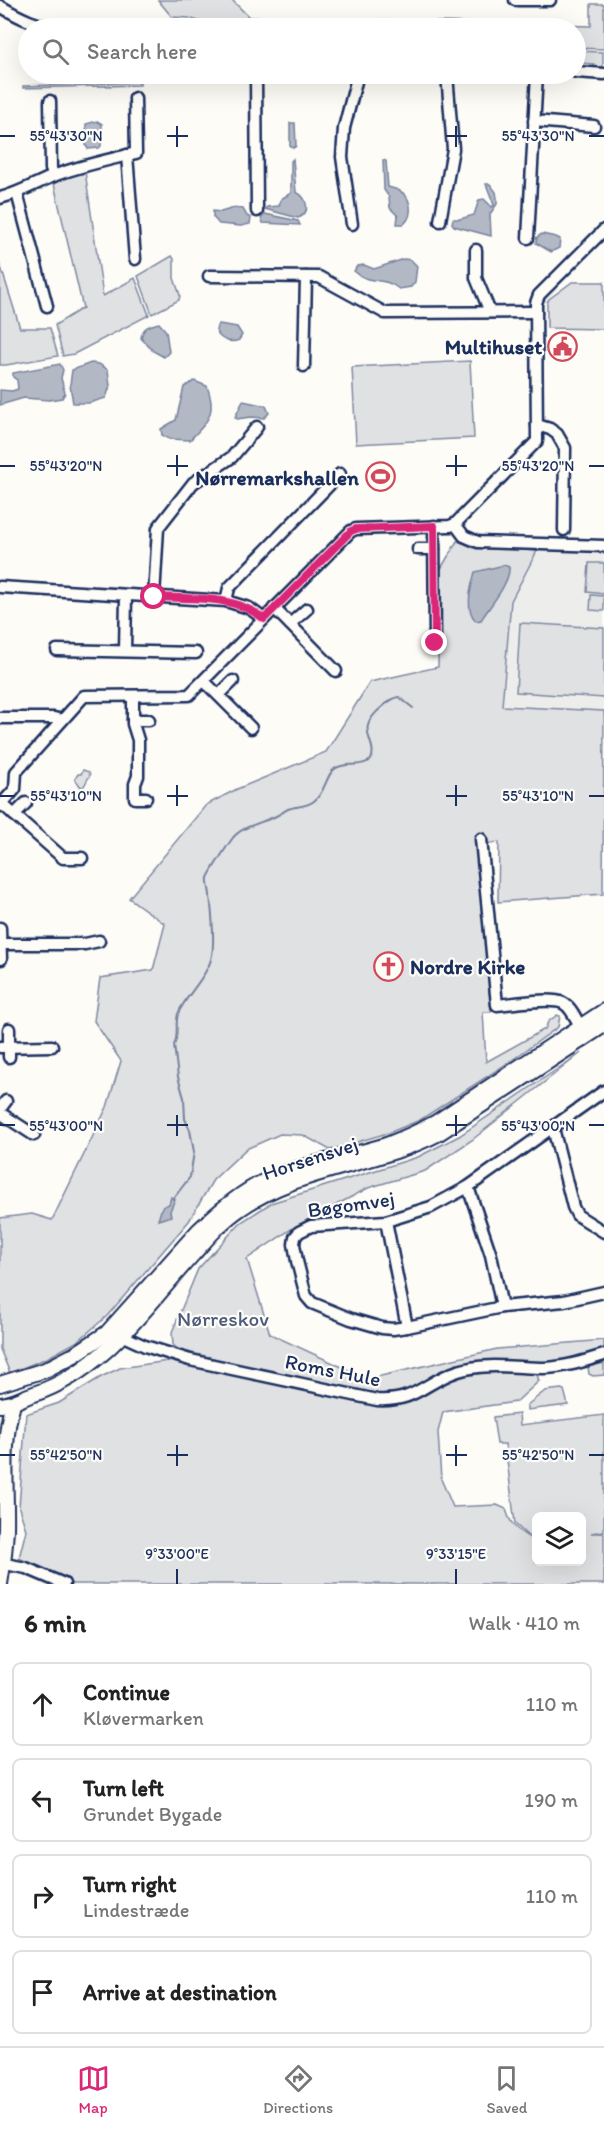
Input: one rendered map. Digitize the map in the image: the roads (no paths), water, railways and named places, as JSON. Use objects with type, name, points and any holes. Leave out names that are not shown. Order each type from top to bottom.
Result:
[{"type":"main road","name":"Horsensvej","points":[[4,1406],[76,1375],[90,1365],[123,1336],[208,1236],[254,1200],[286,1184],[414,1146],[439,1133],[583,1032],[604,1011]]},
{"type":"main road","name":"Horsensvej","points":[[0,1384],[24,1378],[64,1360],[107,1333],[199,1230],[232,1201],[282,1174],[411,1136],[583,1032],[604,1025]]},
{"type":"main road","points":[[0,1584],[6,1528],[6,1471],[10,1414],[4,1406],[11,1395],[44,1381],[82,1359],[100,1346],[107,1333]]},
{"type":"street","points":[[515,0],[550,0]]},
{"type":"street","points":[[0,6],[21,18]]},
{"type":"street","points":[[586,73],[604,74]]},
{"type":"street","points":[[256,84],[257,211]]},
{"type":"street","points":[[352,224],[342,157],[344,128],[355,84]]},
{"type":"street","points":[[440,220],[453,148],[448,84]]},
{"type":"street","points":[[528,238],[536,84]]},
{"type":"street","points":[[0,198],[54,176],[136,153],[135,98]]},
{"type":"street","points":[[50,101],[51,169],[54,176]]},
{"type":"street","points":[[534,121],[594,126]]},
{"type":"street","points":[[127,155],[135,259]]},
{"type":"street","points":[[17,193],[47,306]]},
{"type":"street","points":[[81,858],[63,858],[1,805],[15,789],[16,772],[84,696],[189,695],[351,531],[455,524],[537,441],[536,303],[539,295],[604,230]]},
{"type":"street","points":[[476,250],[476,278],[490,312]]},
{"type":"street","points":[[209,276],[319,277],[385,313],[536,312]]},
{"type":"street","points":[[304,366],[306,277]]},
{"type":"street","points":[[537,425],[557,434],[565,448],[564,530]]},
{"type":"street","points":[[154,597],[158,528],[193,483],[232,457],[257,427]]},
{"type":"street","points":[[240,429],[249,437]]},
{"type":"street","points":[[226,601],[229,588],[340,474]]},
{"type":"street","points":[[330,484],[339,493]]},
{"type":"street","points":[[455,524],[464,536],[478,542],[604,546]]},
{"type":"street","points":[[434,526],[435,643]]},
{"type":"street","points":[[418,549],[434,549]]},
{"type":"street","points":[[0,587],[226,601],[249,608],[264,619]]},
{"type":"street","points":[[125,651],[126,596]]},
{"type":"street","points":[[274,608],[336,671]]},
{"type":"street","points":[[290,624],[307,609]]},
{"type":"street","points":[[57,650],[196,653]]},
{"type":"street","points":[[204,681],[251,728]]},
{"type":"street","points":[[219,695],[233,681]]},
{"type":"street","points":[[133,696],[133,720],[138,740],[138,776],[135,784],[135,798],[146,798]]},
{"type":"street","points":[[0,718],[62,720]]},
{"type":"street","points":[[133,720],[149,720]]},
{"type":"street","points":[[14,815],[26,803]]},
{"type":"street","points":[[481,839],[497,1005],[562,1002],[569,1008],[583,1032]]},
{"type":"street","points":[[0,928],[1,959]]},
{"type":"street","points":[[0,945],[85,944],[99,940]]},
{"type":"street","points":[[9,1029],[6,1050],[52,1046]]},
{"type":"street","name":"Bøgomvej","points":[[604,1091],[468,1187],[431,1207],[386,1221],[311,1226],[299,1232],[294,1244],[306,1296],[312,1303],[351,1319],[382,1328],[407,1328],[502,1307],[564,1301],[604,1293]]},
{"type":"street","points":[[2,1108],[34,1135]]},
{"type":"street","points":[[553,1128],[573,1207],[577,1215],[604,1232]]},
{"type":"street","points":[[468,1187],[491,1255],[502,1307]]},
{"type":"street","points":[[386,1221],[407,1328]]},
{"type":"street","name":"Roms Hule","points":[[123,1336],[145,1346],[190,1360],[377,1400],[391,1401],[403,1399],[444,1376],[462,1370],[510,1365],[545,1368],[565,1366],[604,1355]]},
{"type":"street","points":[[2,1563],[26,1568],[64,1584]]},
{"type":"waterway","points":[[173,1199],[190,1177],[194,1152],[190,1130],[185,1119],[184,1098],[178,1077],[174,1045],[178,1014],[202,978],[212,955],[213,933],[209,875],[232,839],[241,831],[288,809],[311,803],[321,793],[330,774],[336,768],[362,764],[371,760],[373,753],[367,729],[373,716],[386,703],[399,697],[413,708]]},
{"type":"place","name":"Multihuset","points":[[563,346]]},
{"type":"place","name":"Nørremarkshallen","points":[[380,477]]},
{"type":"place","name":"Nordre Kirke","points":[[389,966]]},
{"type":"park label","name":"Nørreskov","points":[[223,1318]]}]
